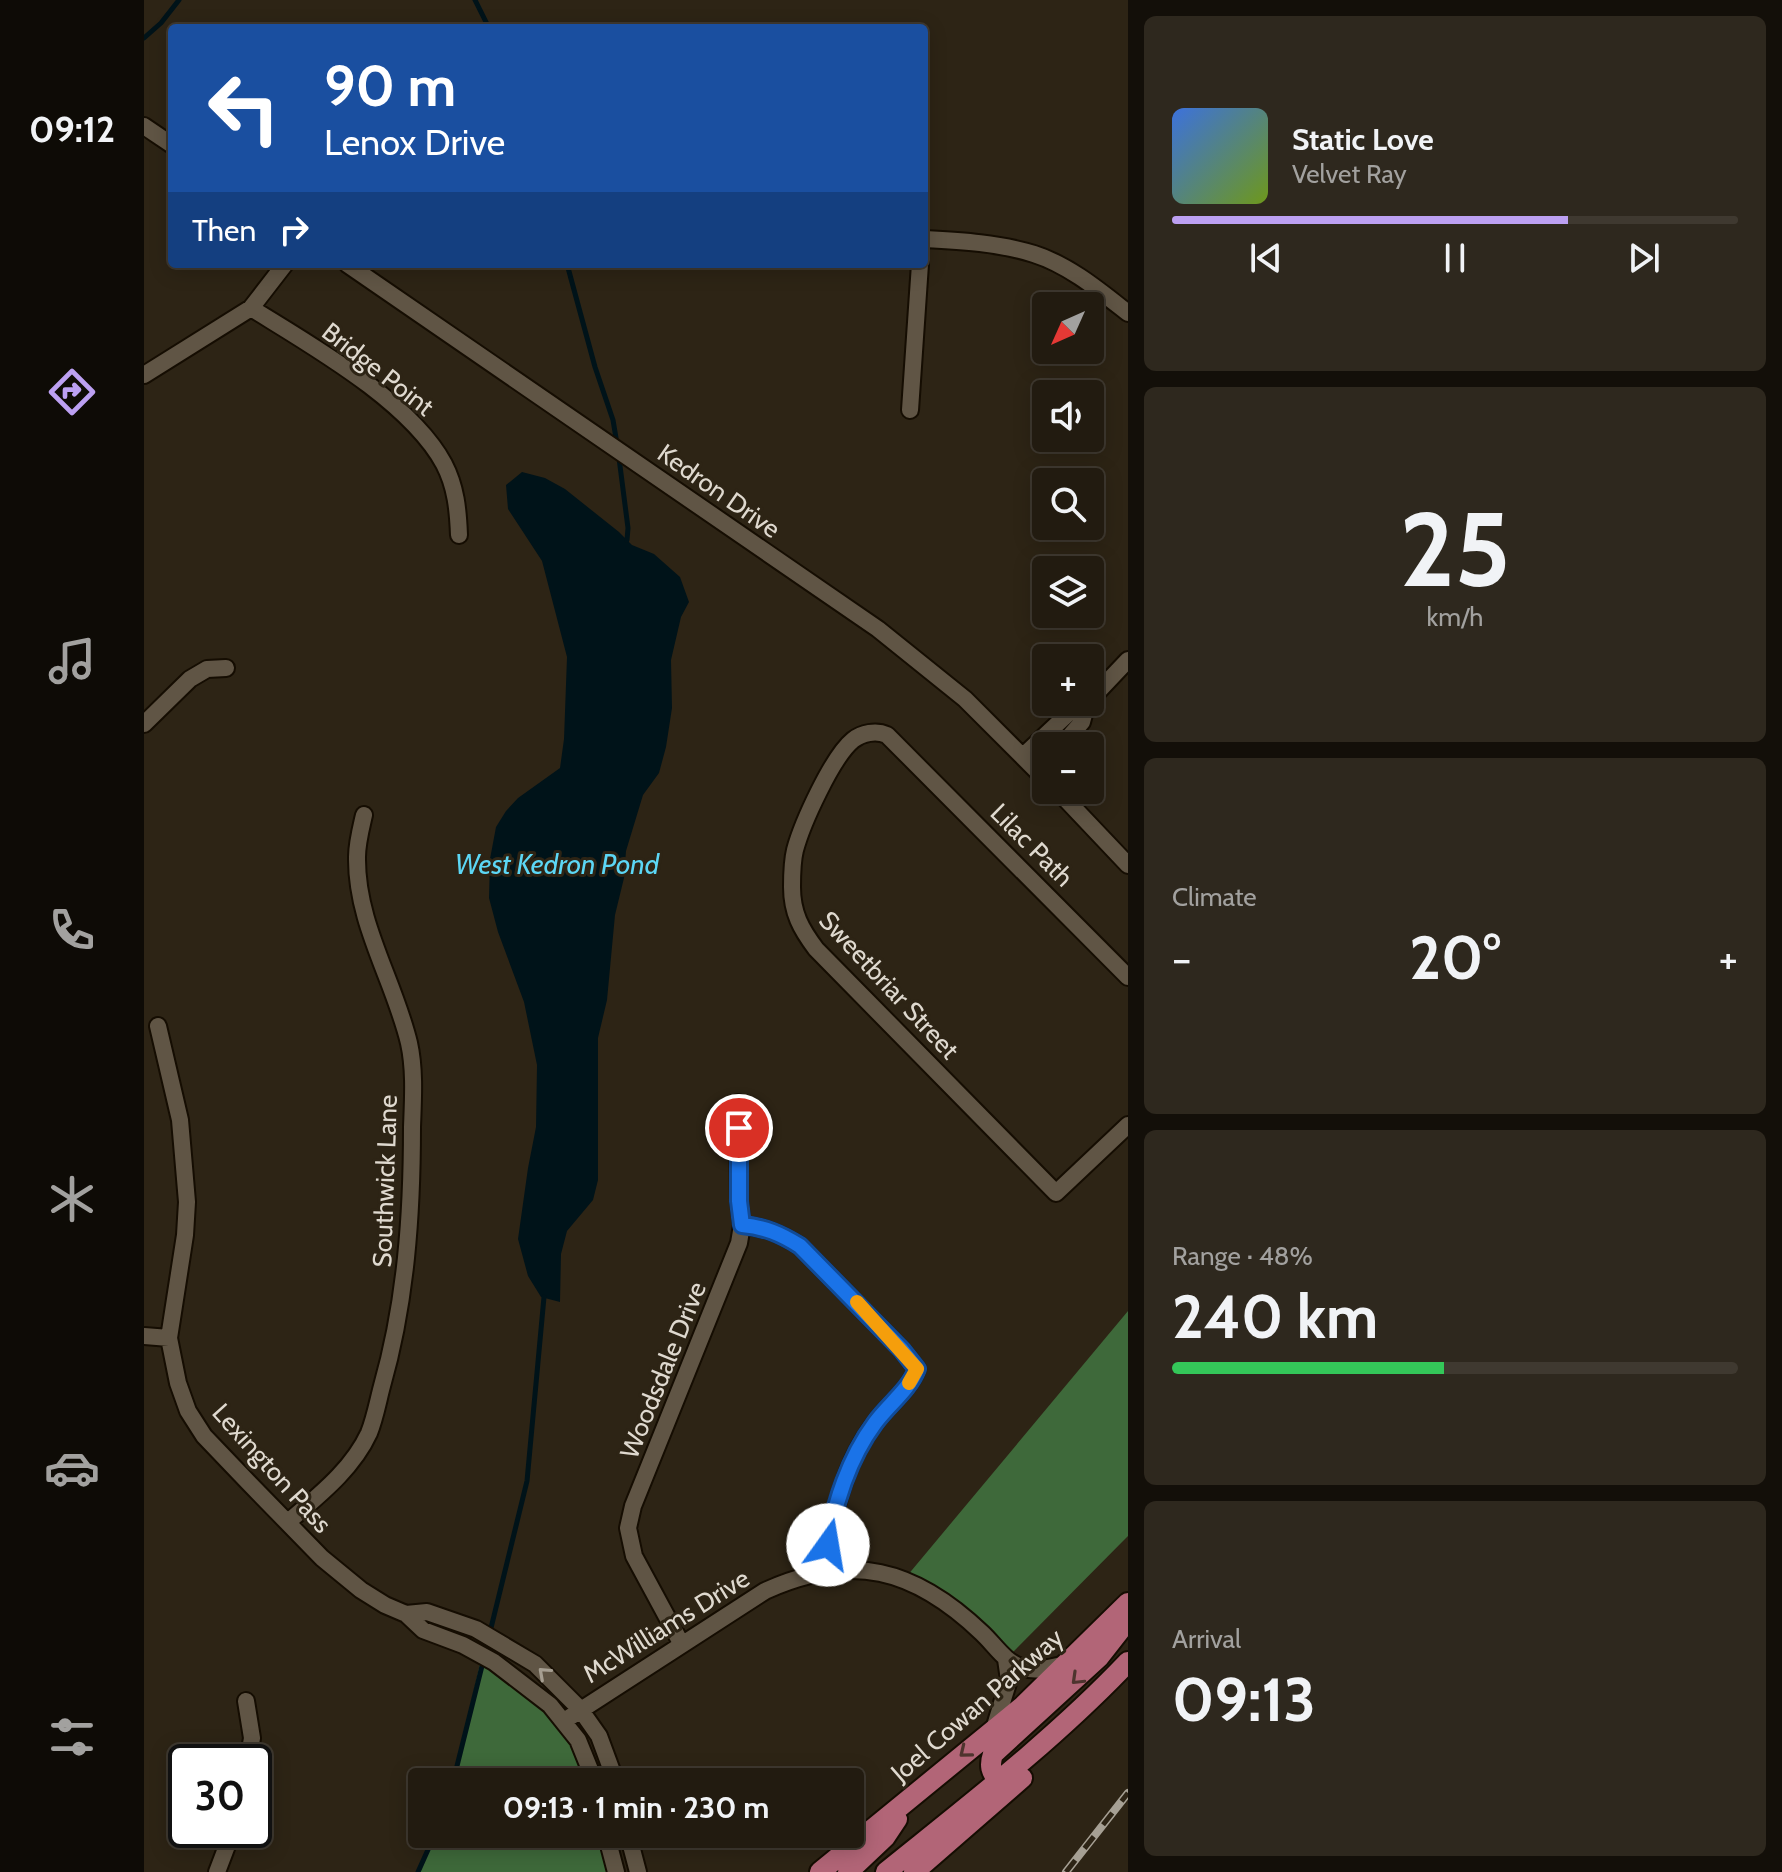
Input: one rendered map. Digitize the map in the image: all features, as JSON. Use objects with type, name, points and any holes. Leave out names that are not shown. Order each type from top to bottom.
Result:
[{"type":"main road","name":"Joel Cowan Parkway","points":[[820,1872],[994,1729],[1128,1603]]},
{"type":"main road","points":[[998,1781],[991,1772],[993,1754],[1099,1657],[1128,1620]]},
{"type":"main road","points":[[886,1872],[998,1781],[1128,1662]]},
{"type":"main road","points":[[914,1872],[1061,1744],[1096,1693]]},
{"type":"main road","points":[[848,1872],[885,1837],[912,1796]]},
{"type":"street","points":[[144,126],[168,142]]},
{"type":"street","points":[[928,239],[973,241],[1035,254],[1081,277],[1128,313]]},
{"type":"street","points":[[144,375],[251,308],[282,268]]},
{"type":"street","name":"Kedron Drive","points":[[353,268],[921,661],[1032,763]]},
{"type":"street","points":[[910,410],[920,268]]},
{"type":"street","name":"Bridge Point","points":[[251,308],[346,369],[393,404],[422,431],[444,465],[455,493],[459,535]]},
{"type":"street","points":[[1104,686],[1128,660]]},
{"type":"street","points":[[144,724],[190,679],[207,669],[226,668]]},
{"type":"street","points":[[1023,756],[1066,716]]},
{"type":"street","name":"Sweetbriar Street","points":[[901,747],[879,731],[855,738],[844,750],[825,782],[795,851],[792,891],[795,918],[816,949],[1056,1193],[1128,1125]]},
{"type":"street","name":"Lilac Path","points":[[901,747],[1128,977]]},
{"type":"street","points":[[1070,804],[1128,865]]},
{"type":"street","name":"Southwick Lane","points":[[288,1522],[349,1464],[369,1432],[388,1364],[404,1284],[413,1077],[410,1045],[368,926],[359,887],[357,854],[364,815]]},
{"type":"street","name":"Lexington Pass","points":[[158,1026],[180,1120],[187,1202],[169,1338],[178,1383],[188,1411],[204,1436],[322,1558],[361,1590],[406,1614],[423,1630],[463,1645],[494,1662],[550,1705],[578,1740],[589,1768]]},
{"type":"street","name":"Woodsdale Drive","points":[[681,1643],[634,1556],[628,1528],[633,1506],[731,1266],[742,1225],[738,1103]]},
{"type":"street","points":[[742,1225],[761,1227],[783,1235],[800,1246],[917,1369],[913,1380],[874,1423],[862,1442],[831,1522],[826,1570]]},
{"type":"street","points":[[144,1336],[169,1338]]},
{"type":"street","name":"McWilliams Drive","points":[[564,1721],[765,1591],[797,1576],[826,1570],[870,1571],[914,1585],[939,1599],[969,1623],[1006,1659]]},
{"type":"street","name":"Lexington Pass","points":[[406,1614],[427,1612],[476,1629],[535,1664],[580,1709],[599,1736],[611,1768]]},
{"type":"street","points":[[1006,1659],[1026,1669],[1066,1664]]},
{"type":"street","points":[[994,1729],[1009,1680],[1006,1659]]},
{"type":"street","points":[[246,1701],[251,1744]]},
{"type":"street","points":[[217,1872],[226,1848]]},
{"type":"street","points":[[611,1848],[616,1872]]},
{"type":"street","points":[[632,1848],[638,1872]]},
{"type":"green space","points":[[1128,1311],[1128,1536],[1009,1656],[907,1576]]},
{"type":"green space","points":[[482,1655],[550,1705],[586,1768],[456,1768]]},
{"type":"green space","points":[[430,1848],[612,1848],[618,1872],[419,1872]]},
{"type":"water","name":"West Kedron Pond","points":[[522,472],[545,478],[565,489],[632,545],[654,554],[680,577],[689,602],[681,617],[671,660],[672,708],[666,747],[659,773],[643,795],[626,851],[624,878],[615,915],[607,1000],[598,1038],[598,1180],[593,1200],[567,1231],[561,1254],[560,1302],[541,1297],[528,1276],[518,1239],[536,1127],[537,1065],[524,1002],[489,898],[490,859],[496,827],[518,798],[560,768],[564,739],[567,657],[542,561],[508,509],[506,485]]},
{"type":"waterway","points":[[144,38],[179,0]]},
{"type":"waterway","points":[[475,0],[487,24]]},
{"type":"waterway","points":[[568,268],[613,420],[617,444]]},
{"type":"waterway","points":[[619,458],[627,540]]},
{"type":"waterway","points":[[491,1628],[527,1481],[544,1297]]},
{"type":"waterway","points":[[456,1768],[483,1662]]},
{"type":"waterway","points":[[418,1872],[429,1848]]},
{"type":"railway","points":[[1066,1872],[1128,1793]]},
{"type":"slow traffic","points":[[857,1302],[917,1369],[909,1383]]},
{"type":"route","points":[[739,1128],[742,1225],[761,1227],[783,1235],[800,1246],[917,1369],[913,1380],[874,1423],[862,1442],[831,1522],[828,1545]]}]
